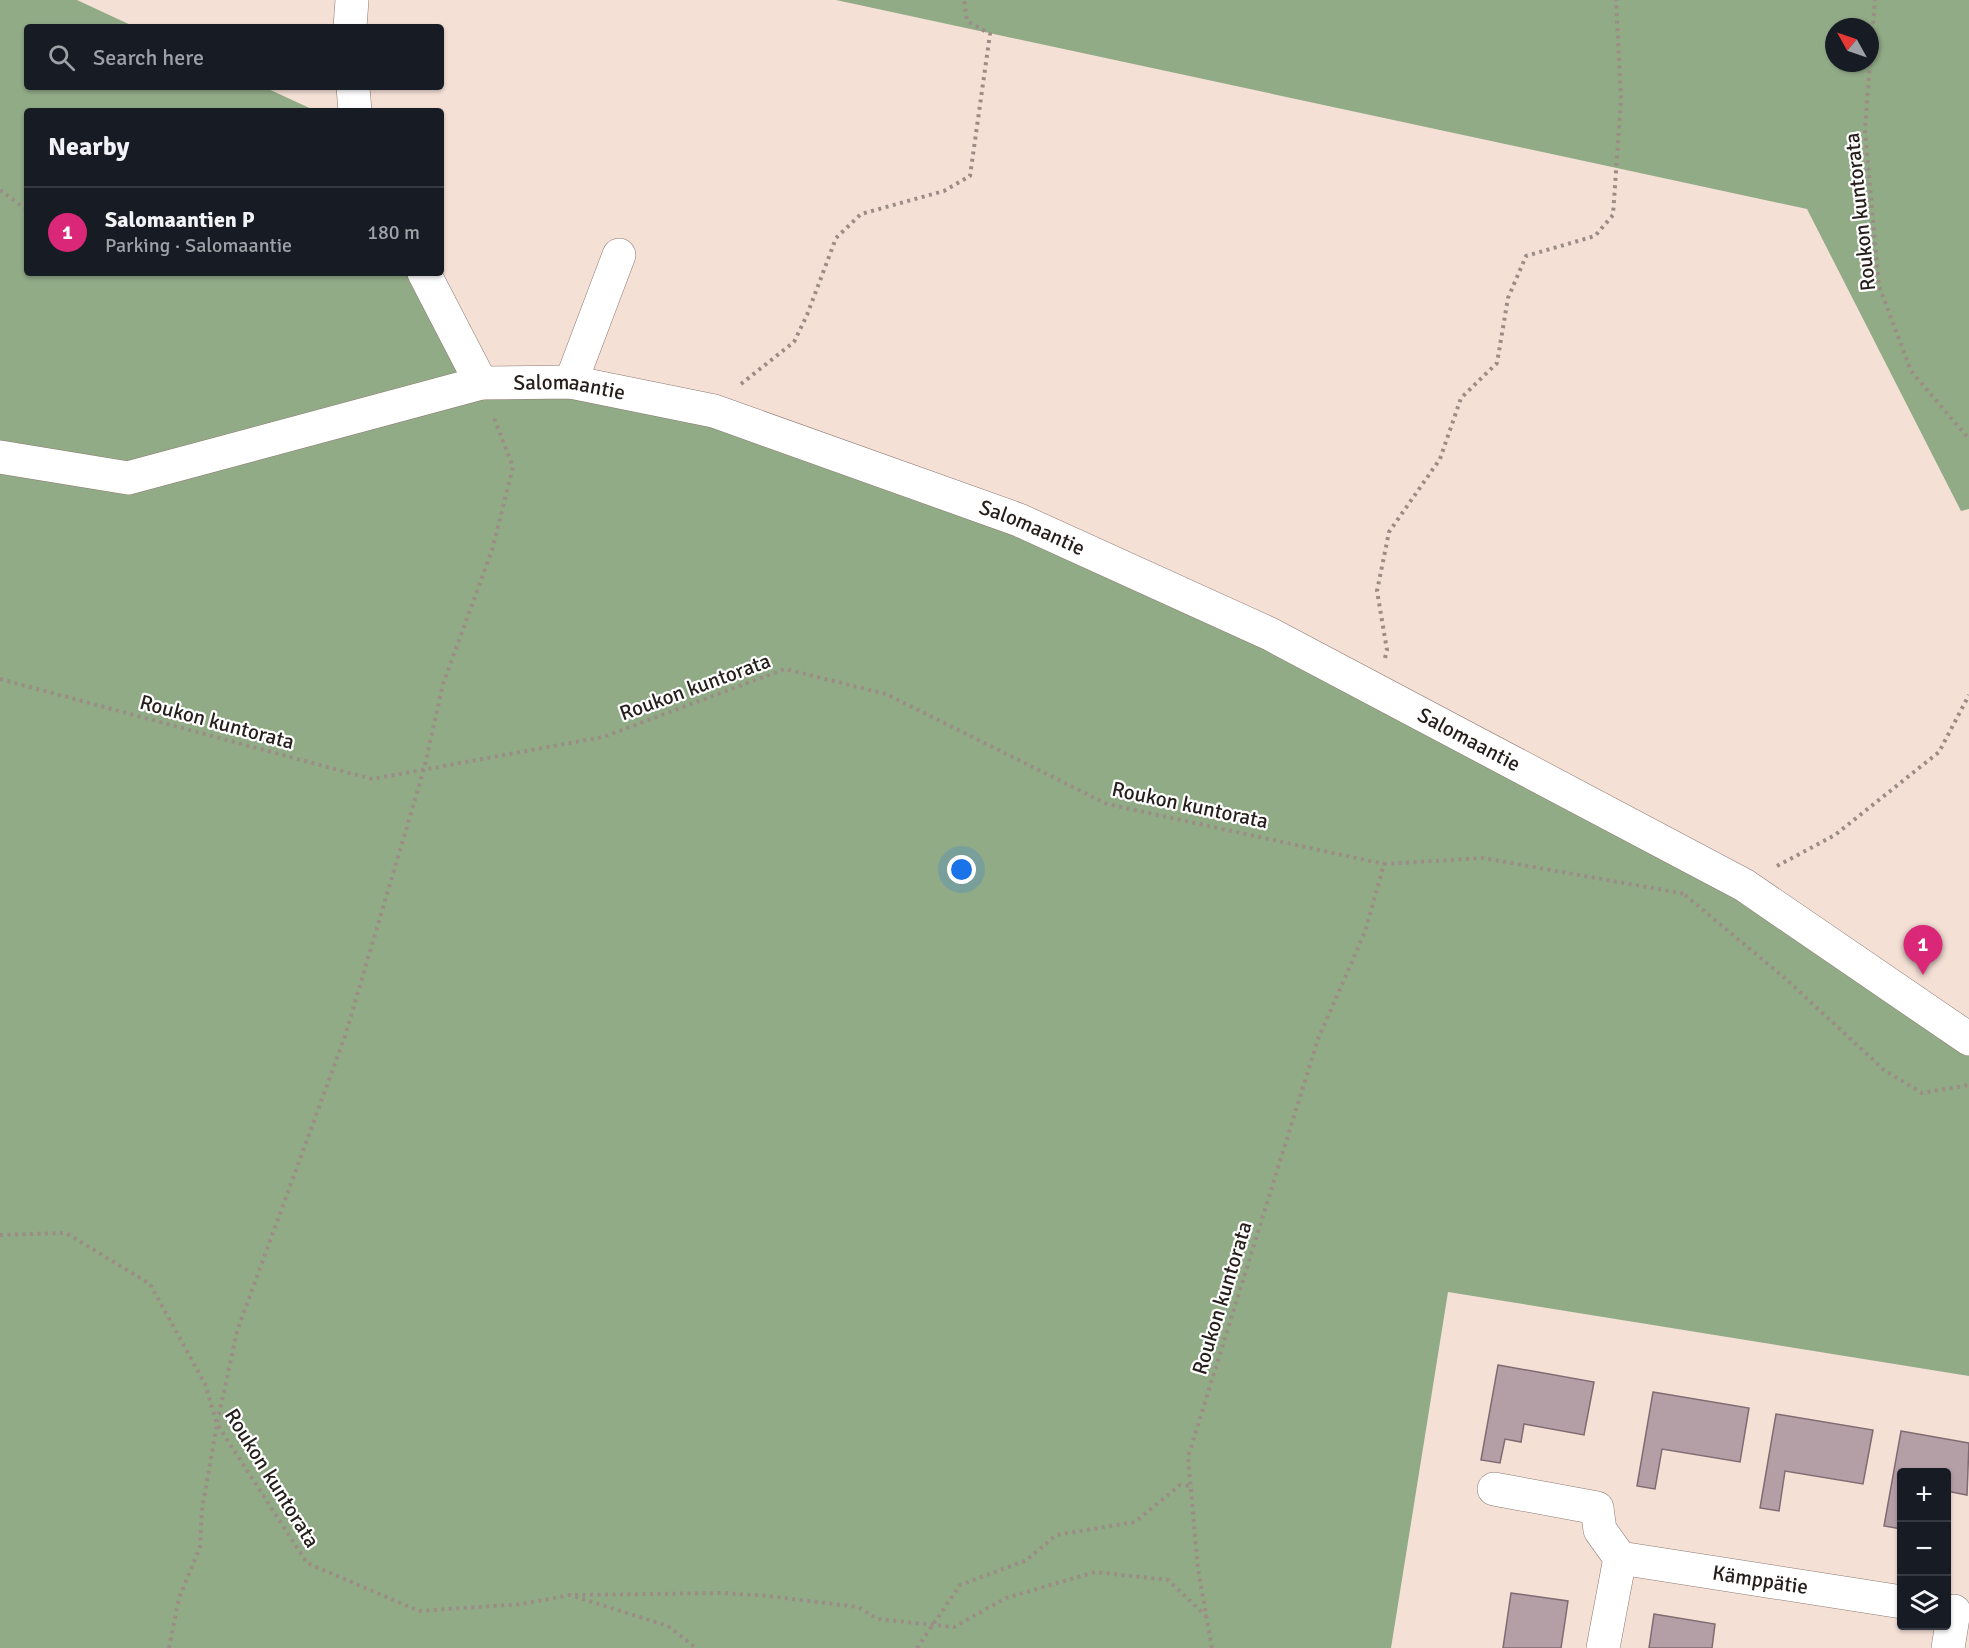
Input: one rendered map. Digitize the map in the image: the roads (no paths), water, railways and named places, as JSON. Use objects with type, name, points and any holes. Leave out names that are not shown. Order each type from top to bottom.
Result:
[{"type":"street","points":[[350,24],[352,0]]},
{"type":"street","points":[[353,90],[355,108]]},
{"type":"street","points":[[571,382],[618,255]]},
{"type":"street","points":[[426,276],[481,383]]},
{"type":"street","name":"Salomaantie","points":[[0,457],[128,478],[481,383],[571,382],[714,411],[1019,520],[1270,634],[1744,885],[1969,1039]]},
{"type":"street","points":[[1494,1489],[1598,1508],[1600,1530],[1620,1558],[1604,1648]]},
{"type":"street","name":"Kämppätie","points":[[1620,1558],[1897,1601]]},
{"type":"street","points":[[1948,1648],[1957,1611]]},
{"type":"place","name":"Salomaantien P","points":[[1923,975]]}]
